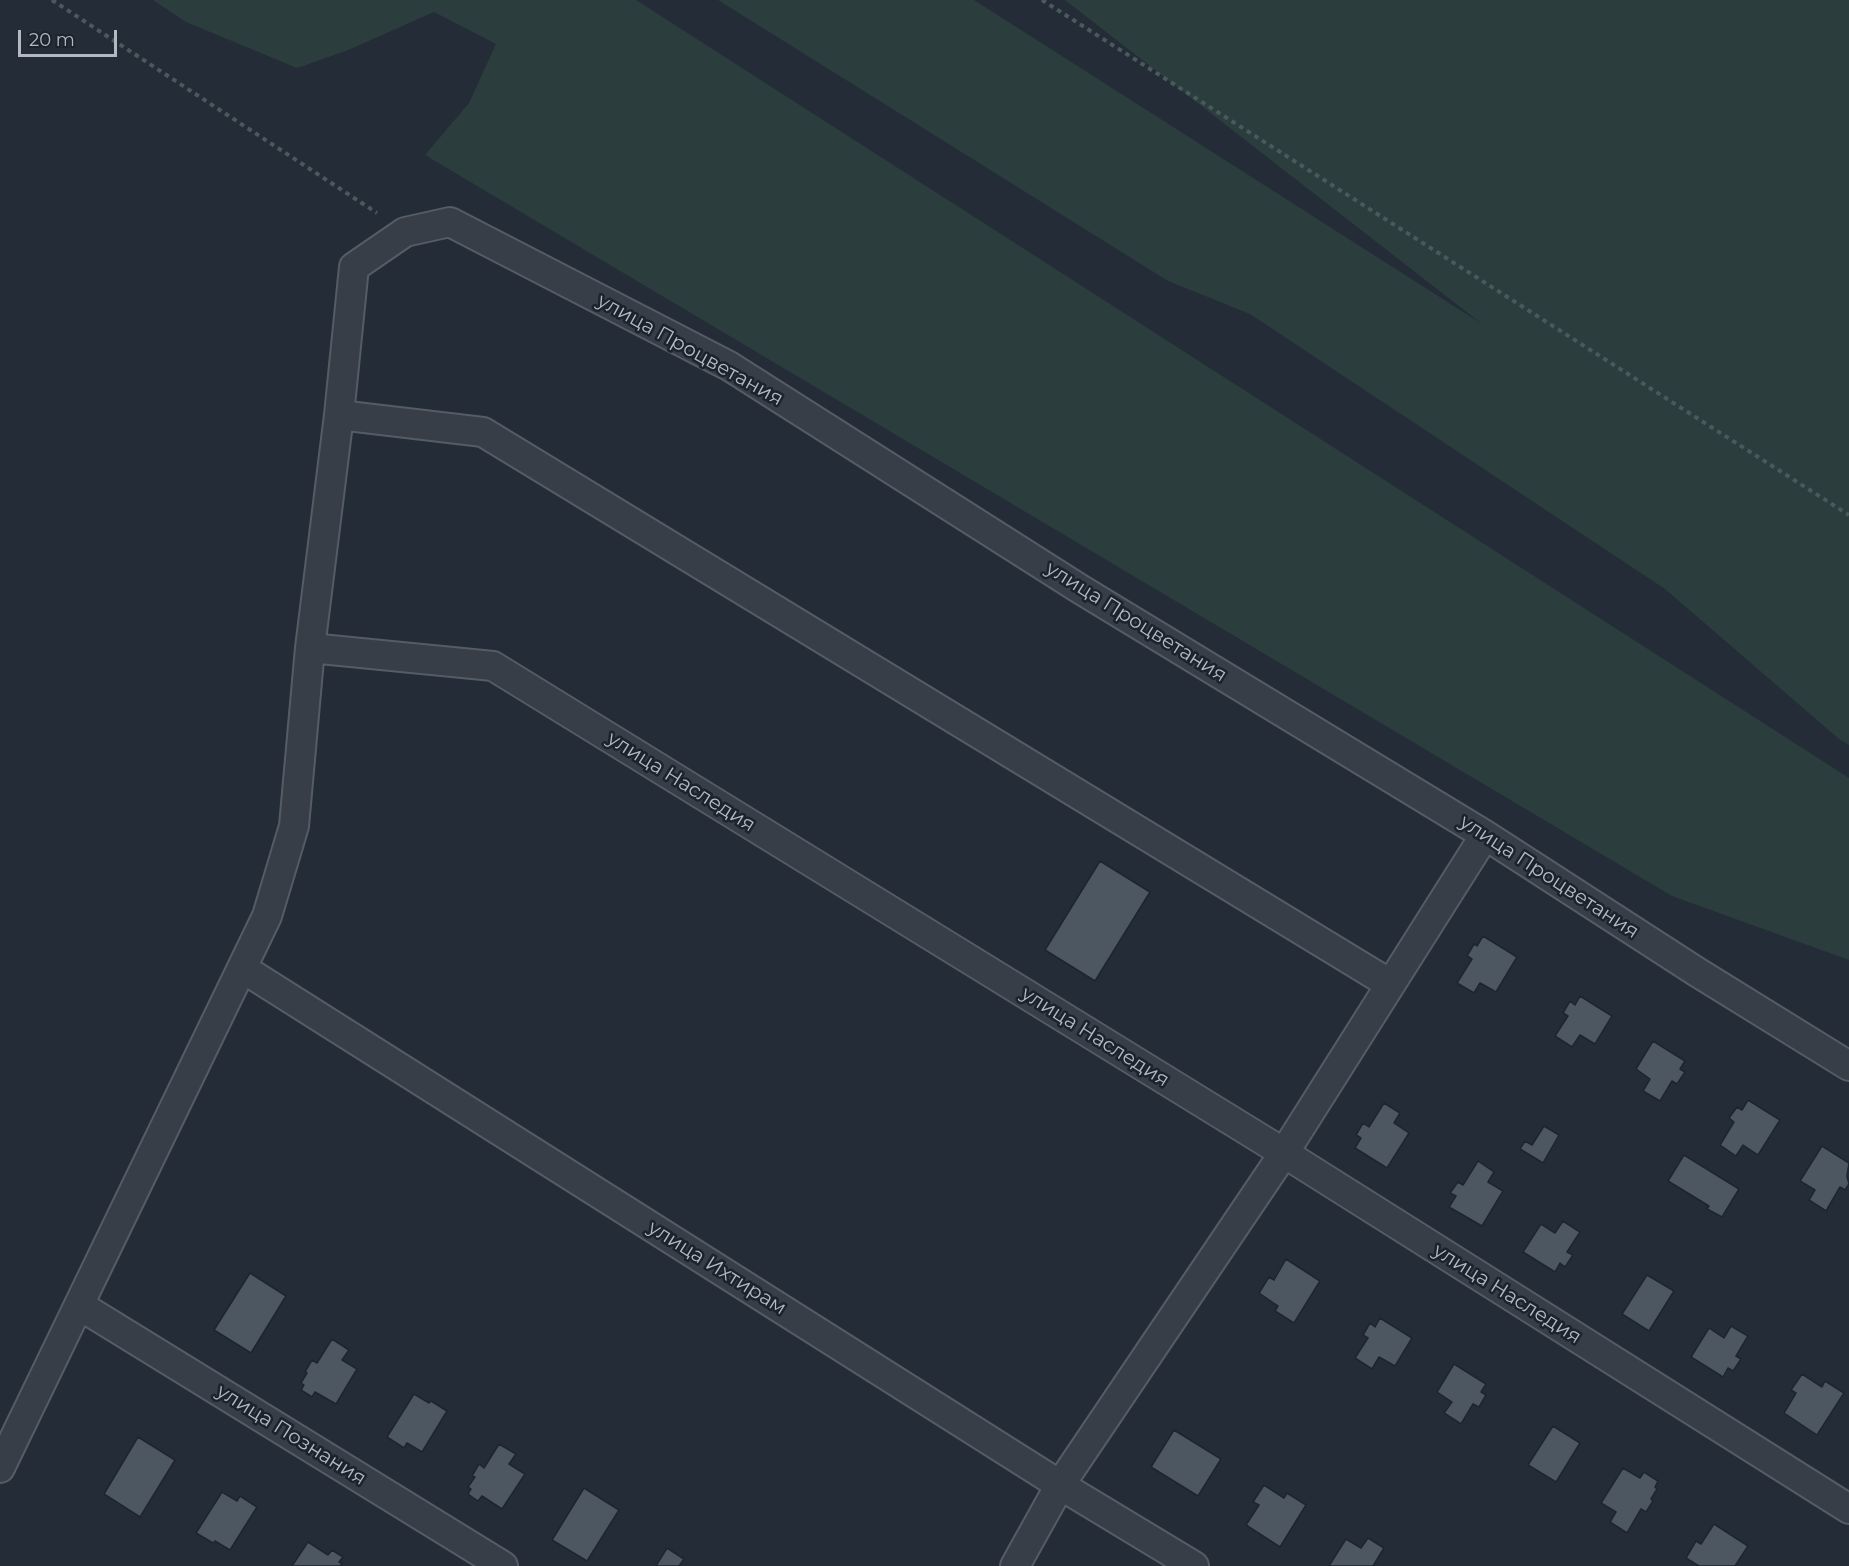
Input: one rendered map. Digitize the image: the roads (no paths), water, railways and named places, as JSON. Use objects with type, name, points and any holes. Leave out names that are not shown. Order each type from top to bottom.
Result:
[{"type":"street","name":"улица Процветания","points":[[339,415],[354,267],[405,232],[450,222],[729,366],[1080,589],[1485,835],[1697,972],[1849,1066]]},
{"type":"street","points":[[0,1468],[267,916],[294,826],[310,648],[339,415],[483,432],[1390,984]]},
{"type":"street","name":"улица Наследия","points":[[310,648],[493,666],[1284,1153],[1849,1509]]},
{"type":"street","points":[[1016,1566],[1060,1485],[1284,1153],[1485,835]]},
{"type":"street","name":"улица Ихтирам","points":[[242,968],[1060,1485],[1194,1566]]},
{"type":"street","name":"улица Познания","points":[[79,1305],[503,1566]]}]
